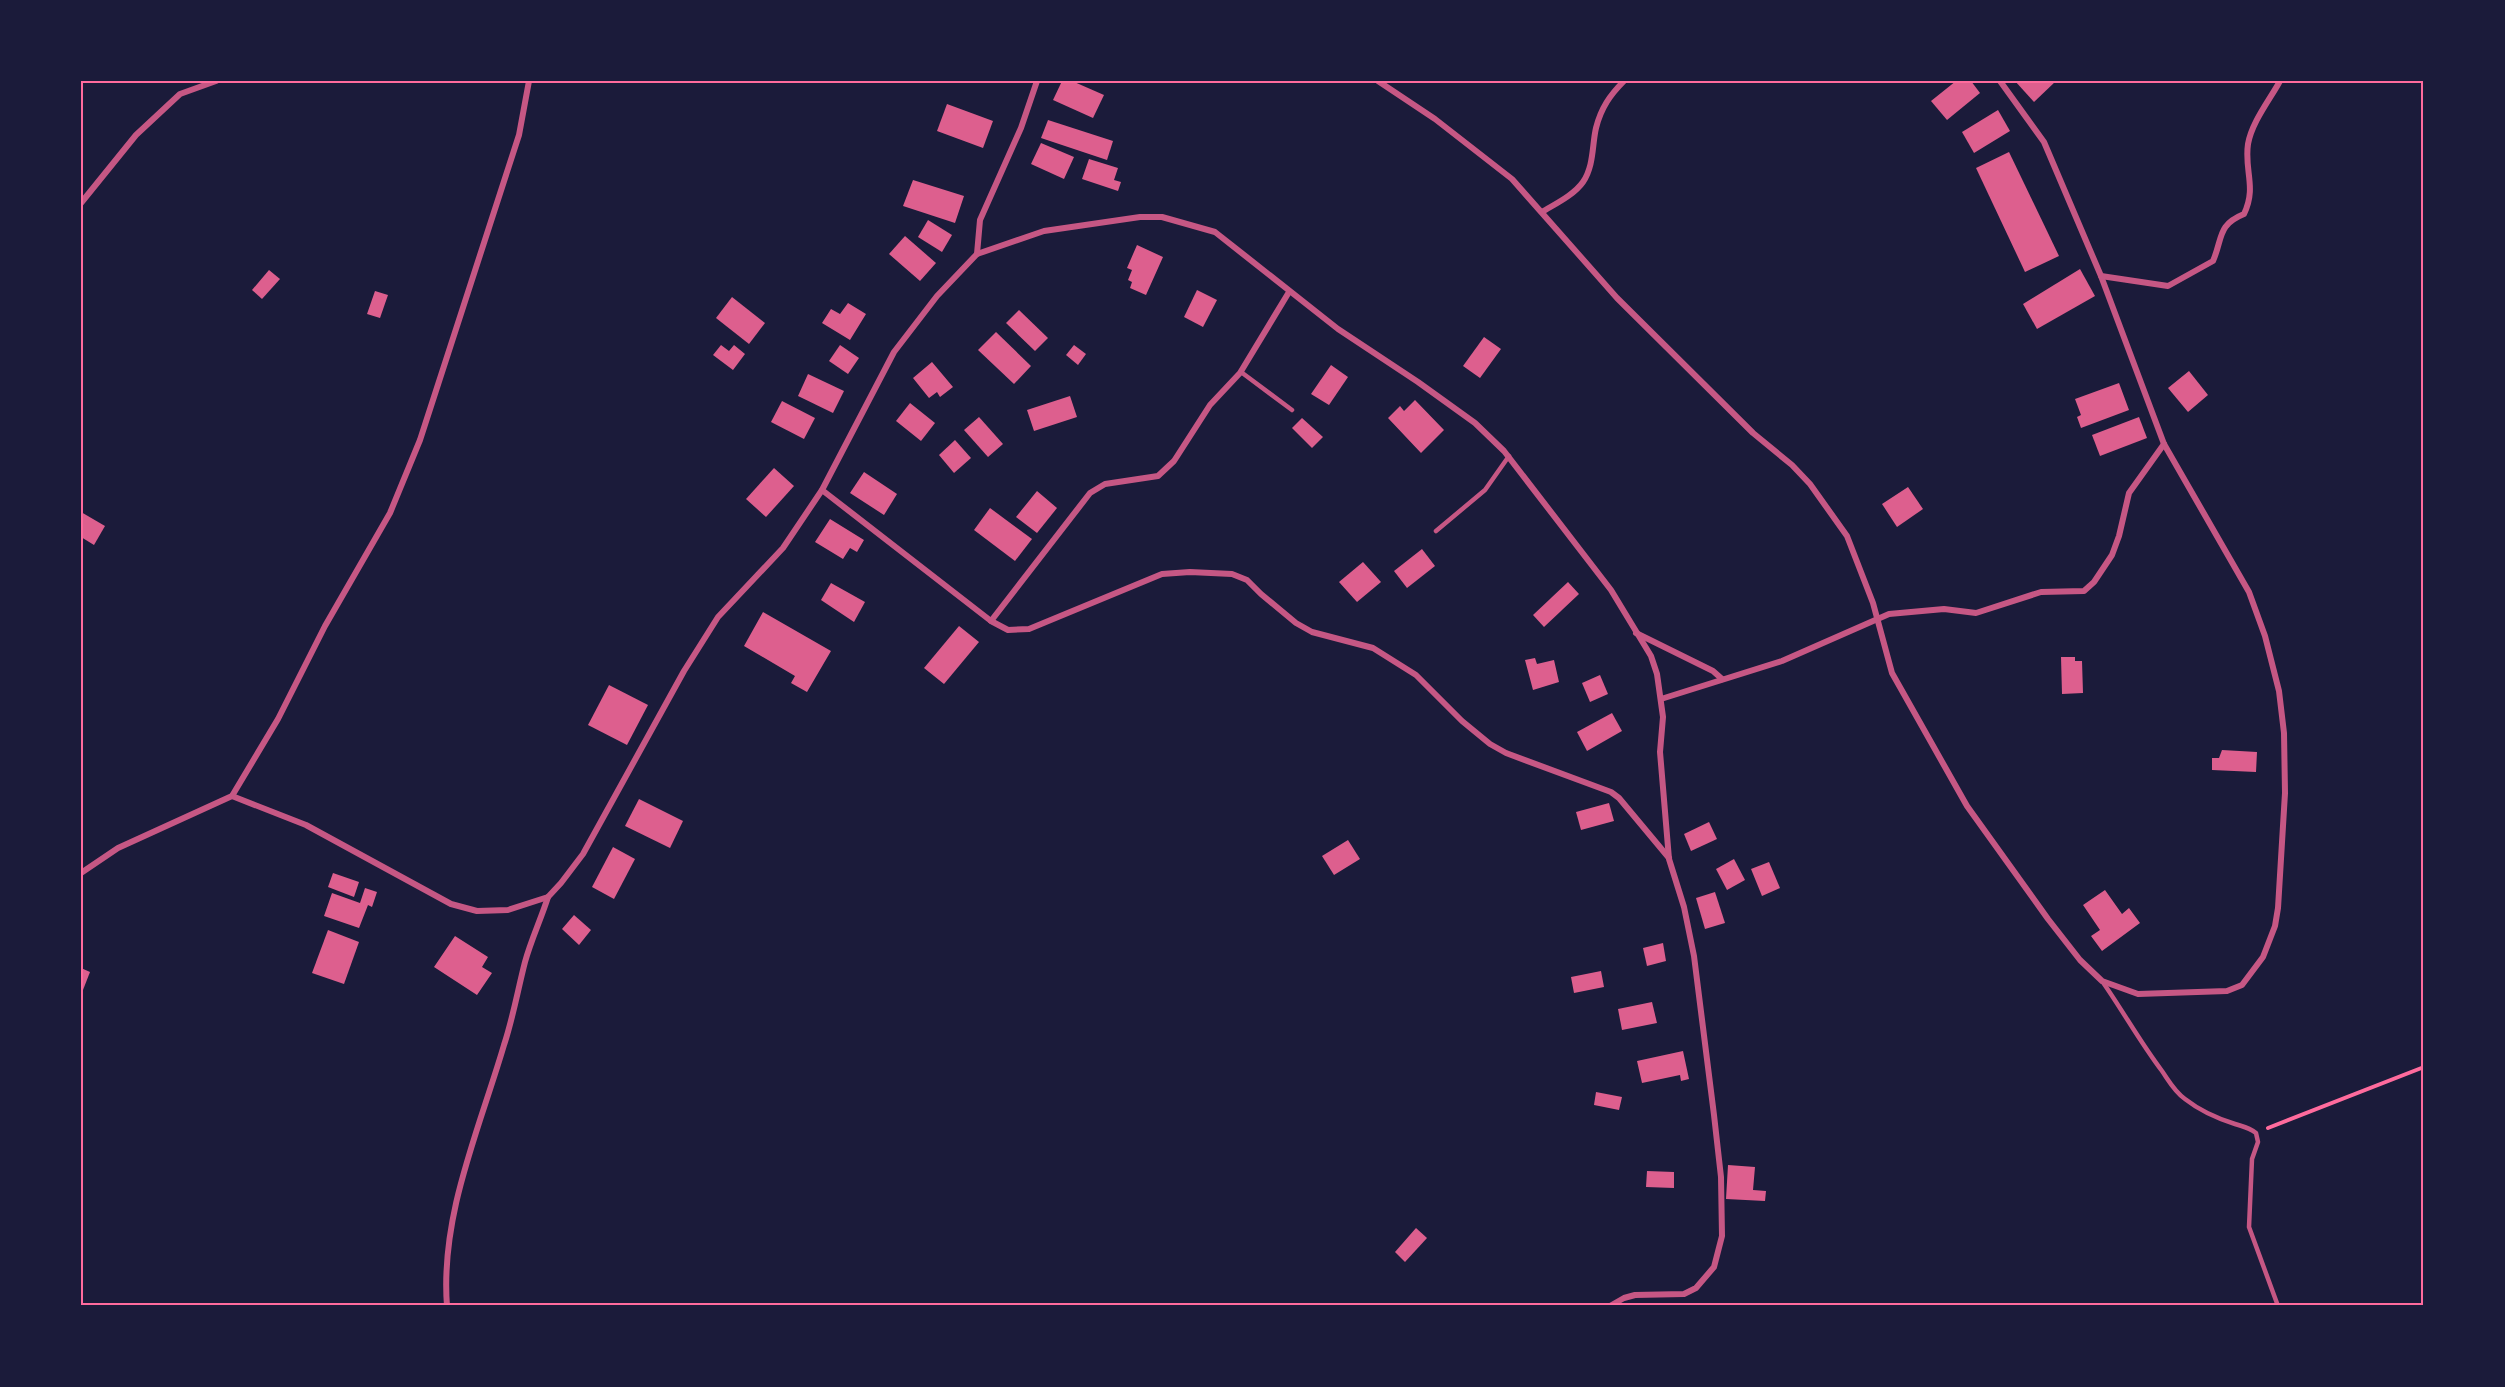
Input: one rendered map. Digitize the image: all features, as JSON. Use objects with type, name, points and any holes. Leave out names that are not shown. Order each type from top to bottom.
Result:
[{"type":"street","points":[[81,203],[136,135],[180,94],[205,82],[216,81]]},
{"type":"street","points":[[81,873],[118,848],[232,796],[278,719],[325,626],[390,513],[420,440],[519,135],[529,81]]},
{"type":"street","points":[[977,254],[980,220],[1021,129],[1036,81]]},
{"type":"street","points":[[1378,81],[1478,150],[1512,179],[1617,298],[1754,433],[1792,465],[1810,484],[1847,536],[1878,618],[1892,673],[1967,806],[2080,960],[2102,981],[2138,994],[2227,991],[2242,985],[2263,957],[2275,926],[2278,908],[2285,793],[2284,733],[2276,680],[2265,636],[2249,592],[2164,444],[2101,276],[2044,142],[2000,81]]},
{"type":"street","points":[[1542,212],[1583,182],[1592,157],[1596,129],[1604,104],[1624,81]]},
{"type":"street","points":[[2101,276],[2168,286],[2213,261],[2225,226],[2232,219],[2244,214],[2250,201],[2248,145],[2253,129],[2280,81]]},
{"type":"street","points":[[447,1306],[447,1267],[452,1230],[468,1153],[505,1044],[526,959],[548,897],[583,854],[684,671],[718,617],[783,548],[822,490],[894,352],[937,296],[977,254],[1044,231],[1140,217],[1162,217],[1215,232],[1338,330],[1418,382],[1474,423],[1509,456],[1611,590],[1651,656],[1663,717],[1660,752],[1669,859],[1684,907],[1694,956],[1721,1177],[1722,1236],[1714,1267],[1696,1288],[1684,1294],[1635,1295],[1610,1306]]},
{"type":"street","points":[[991,621],[1090,493],[1105,484],[1158,476],[1174,460],[1210,405],[1241,372],[1289,292]]},
{"type":"street","points":[[1661,699],[1782,661],[1889,614],[1944,609],[1976,613],[2041,592],[2084,591],[2094,582],[2112,555],[2119,536],[2128,493],[2164,444]]},
{"type":"street","points":[[822,490],[991,621],[1008,630],[1029,629],[1162,574],[1190,572],[1232,574],[1247,580],[1296,623],[1312,632],[1372,648],[1416,675],[1462,721],[1498,748],[1611,792],[1619,798],[1669,859]]},
{"type":"street","points":[[1636,633],[1713,671],[1722,679]]},
{"type":"street","points":[[232,796],[306,825],[451,904],[477,911],[508,910],[548,897]]},
{"type":"lane","points":[[1241,372],[1292,410]]},
{"type":"lane","points":[[1436,531],[1485,490],[1509,456]]},
{"type":"lane","points":[[2102,981],[2124,1012],[2136,1037],[2174,1089],[2204,1110],[2236,1125],[2247,1126],[2256,1132],[2258,1142],[2252,1159],[2249,1227],[2278,1306]]},
{"type":"path","points":[[2256,1132],[2424,1067]]},
{"type":"building","points":[[1062,81],[1072,81],[1104,95],[1093,118],[1053,100]]},
{"type":"building","points":[[1956,81],[1971,81],[1980,93],[1947,120],[1931,101]]},
{"type":"building","points":[[2015,81],[2056,81],[2034,102]]},
{"type":"building","points":[[947,104],[993,121],[983,148],[937,131]]},
{"type":"building","points":[[1998,110],[2010,131],[1974,153],[1962,132]]},
{"type":"building","points":[[1048,120],[1113,141],[1107,160],[1041,138]]},
{"type":"building","points":[[1041,143],[1074,157],[1064,179],[1031,164]]},
{"type":"building","points":[[2009,152],[2059,256],[2025,272],[1976,168]]},
{"type":"building","points":[[1089,159],[1118,168],[1114,180],[1121,182],[1118,191],[1082,179]]},
{"type":"building","points":[[913,180],[964,196],[955,223],[903,206]]},
{"type":"building","points":[[928,220],[952,235],[942,252],[918,237]]},
{"type":"building","points":[[905,236],[936,263],[920,281],[889,254]]},
{"type":"building","points":[[1137,245],[1163,257],[1146,295],[1130,288],[1132,282],[1128,280],[1132,270],[1127,268]]},
{"type":"building","points":[[2080,269],[2095,296],[2037,329],[2023,304]]},
{"type":"building","points":[[269,270],[280,279],[262,299],[252,290]]},
{"type":"building","points":[[1197,290],[1217,300],[1203,327],[1184,317]]},
{"type":"building","points":[[375,291],[388,295],[380,318],[367,314]]},
{"type":"building","points":[[732,297],[765,323],[749,344],[716,318]]},
{"type":"building","points":[[848,303],[866,314],[850,340],[822,323],[831,309],[840,314]]},
{"type":"building","points":[[1019,310],[1048,338],[1035,351],[1006,323]]},
{"type":"building","points":[[996,332],[1031,366],[1014,384],[978,350]]},
{"type":"building","points":[[1484,337],[1501,349],[1480,378],[1463,366]]},
{"type":"building","points":[[721,345],[729,351],[734,345],[745,354],[733,370],[713,355]]},
{"type":"building","points":[[840,345],[859,358],[848,374],[829,361]]},
{"type":"building","points":[[1074,345],[1086,354],[1078,365],[1066,355]]},
{"type":"building","points":[[932,362],[953,387],[940,397],[937,392],[929,398],[913,378]]},
{"type":"building","points":[[1331,365],[1348,377],[1329,405],[1311,394]]},
{"type":"building","points":[[2189,371],[2208,395],[2188,412],[2168,388]]},
{"type":"building","points":[[808,374],[844,391],[833,413],[798,396]]},
{"type":"building","points":[[2119,383],[2129,410],[2081,428],[2077,417],[2081,415],[2075,399]]},
{"type":"building","points":[[1070,396],[1077,417],[1034,431],[1027,410]]},
{"type":"building","points":[[1415,400],[1444,430],[1421,453],[1388,418],[1400,406],[1404,411]]},
{"type":"building","points":[[782,401],[815,418],[804,439],[771,422]]},
{"type":"building","points":[[910,403],[935,423],[921,441],[896,421]]},
{"type":"building","points":[[979,417],[1003,444],[988,457],[964,430]]},
{"type":"building","points":[[2139,417],[2147,438],[2100,456],[2092,435]]},
{"type":"building","points":[[1302,418],[1323,437],[1312,448],[1292,428]]},
{"type":"building","points":[[955,440],[971,458],[954,473],[939,455]]},
{"type":"building","points":[[774,468],[794,486],[766,517],[746,499]]},
{"type":"building","points":[[864,472],[897,494],[884,515],[850,493]]},
{"type":"building","points":[[1908,487],[1923,509],[1897,527],[1882,504]]},
{"type":"building","points":[[1037,491],[1057,508],[1037,533],[1016,517]]},
{"type":"building","points":[[990,508],[1032,539],[1015,561],[974,530]]},
{"type":"building","points":[[81,512],[105,526],[94,545],[81,537]]},
{"type":"building","points":[[830,519],[864,540],[857,552],[850,548],[843,559],[815,542]]},
{"type":"building","points":[[1422,549],[1435,566],[1407,588],[1394,571]]},
{"type":"building","points":[[1363,562],[1381,582],[1357,602],[1339,582]]},
{"type":"building","points":[[1568,582],[1579,594],[1544,627],[1533,615]]},
{"type":"building","points":[[831,583],[865,602],[854,622],[821,600]]},
{"type":"building","points":[[763,612],[831,651],[807,692],[791,683],[795,676],[744,646]]},
{"type":"building","points":[[959,626],[979,642],[944,684],[924,668]]},
{"type":"building","points":[[2061,657],[2075,657],[2075,661],[2082,661],[2083,693],[2062,694]]},
{"type":"building","points":[[1535,658],[1537,664],[1554,660],[1559,682],[1533,690],[1525,660]]},
{"type":"building","points":[[1600,675],[1608,694],[1590,702],[1582,683]]},
{"type":"building","points":[[609,685],[648,705],[627,745],[588,725]]},
{"type":"building","points":[[1612,713],[1622,731],[1587,751],[1577,732]]},
{"type":"building","points":[[2222,750],[2257,752],[2256,772],[2212,770],[2212,758],[2219,758]]},
{"type":"building","points":[[639,799],[683,821],[670,848],[625,826]]},
{"type":"building","points":[[1609,803],[1614,821],[1581,830],[1576,812]]},
{"type":"building","points":[[1709,822],[1717,839],[1691,851],[1684,834]]},
{"type":"building","points":[[1348,840],[1360,859],[1334,875],[1322,856]]},
{"type":"building","points":[[613,847],[635,859],[614,899],[592,887]]},
{"type":"building","points":[[1734,859],[1745,880],[1727,890],[1716,869]]},
{"type":"building","points":[[1769,862],[1780,888],[1762,896],[1751,869]]},
{"type":"building","points":[[333,873],[359,882],[354,897],[328,887]]},
{"type":"building","points":[[365,888],[377,892],[372,907],[368,905],[359,928],[324,916],[332,893],[360,903]]},
{"type":"building","points":[[2105,890],[2122,914],[2129,908],[2140,923],[2102,951],[2091,936],[2100,930],[2083,905]]},
{"type":"building","points":[[1715,892],[1725,923],[1705,929],[1696,898]]},
{"type":"building","points":[[574,915],[591,930],[579,945],[562,929]]},
{"type":"building","points":[[328,930],[359,942],[344,984],[312,973]]},
{"type":"building","points":[[455,936],[488,957],[482,967],[492,973],[477,995],[434,967]]},
{"type":"building","points":[[1663,943],[1666,961],[1647,966],[1643,948]]},
{"type":"building","points":[[81,968],[90,972],[83,990],[81,990]]},
{"type":"building","points":[[1601,971],[1604,987],[1574,993],[1571,977]]},
{"type":"building","points":[[1652,1002],[1657,1023],[1622,1030],[1618,1009]]},
{"type":"building","points":[[1683,1051],[1689,1079],[1681,1081],[1680,1075],[1642,1083],[1637,1061]]},
{"type":"building","points":[[1596,1092],[1622,1097],[1619,1110],[1594,1105]]},
{"type":"building","points":[[1728,1165],[1755,1167],[1753,1190],[1766,1191],[1765,1201],[1726,1199]]},
{"type":"building","points":[[1647,1171],[1674,1172],[1674,1188],[1646,1187]]},
{"type":"building","points":[[1416,1228],[1427,1238],[1405,1262],[1395,1252]]}]
